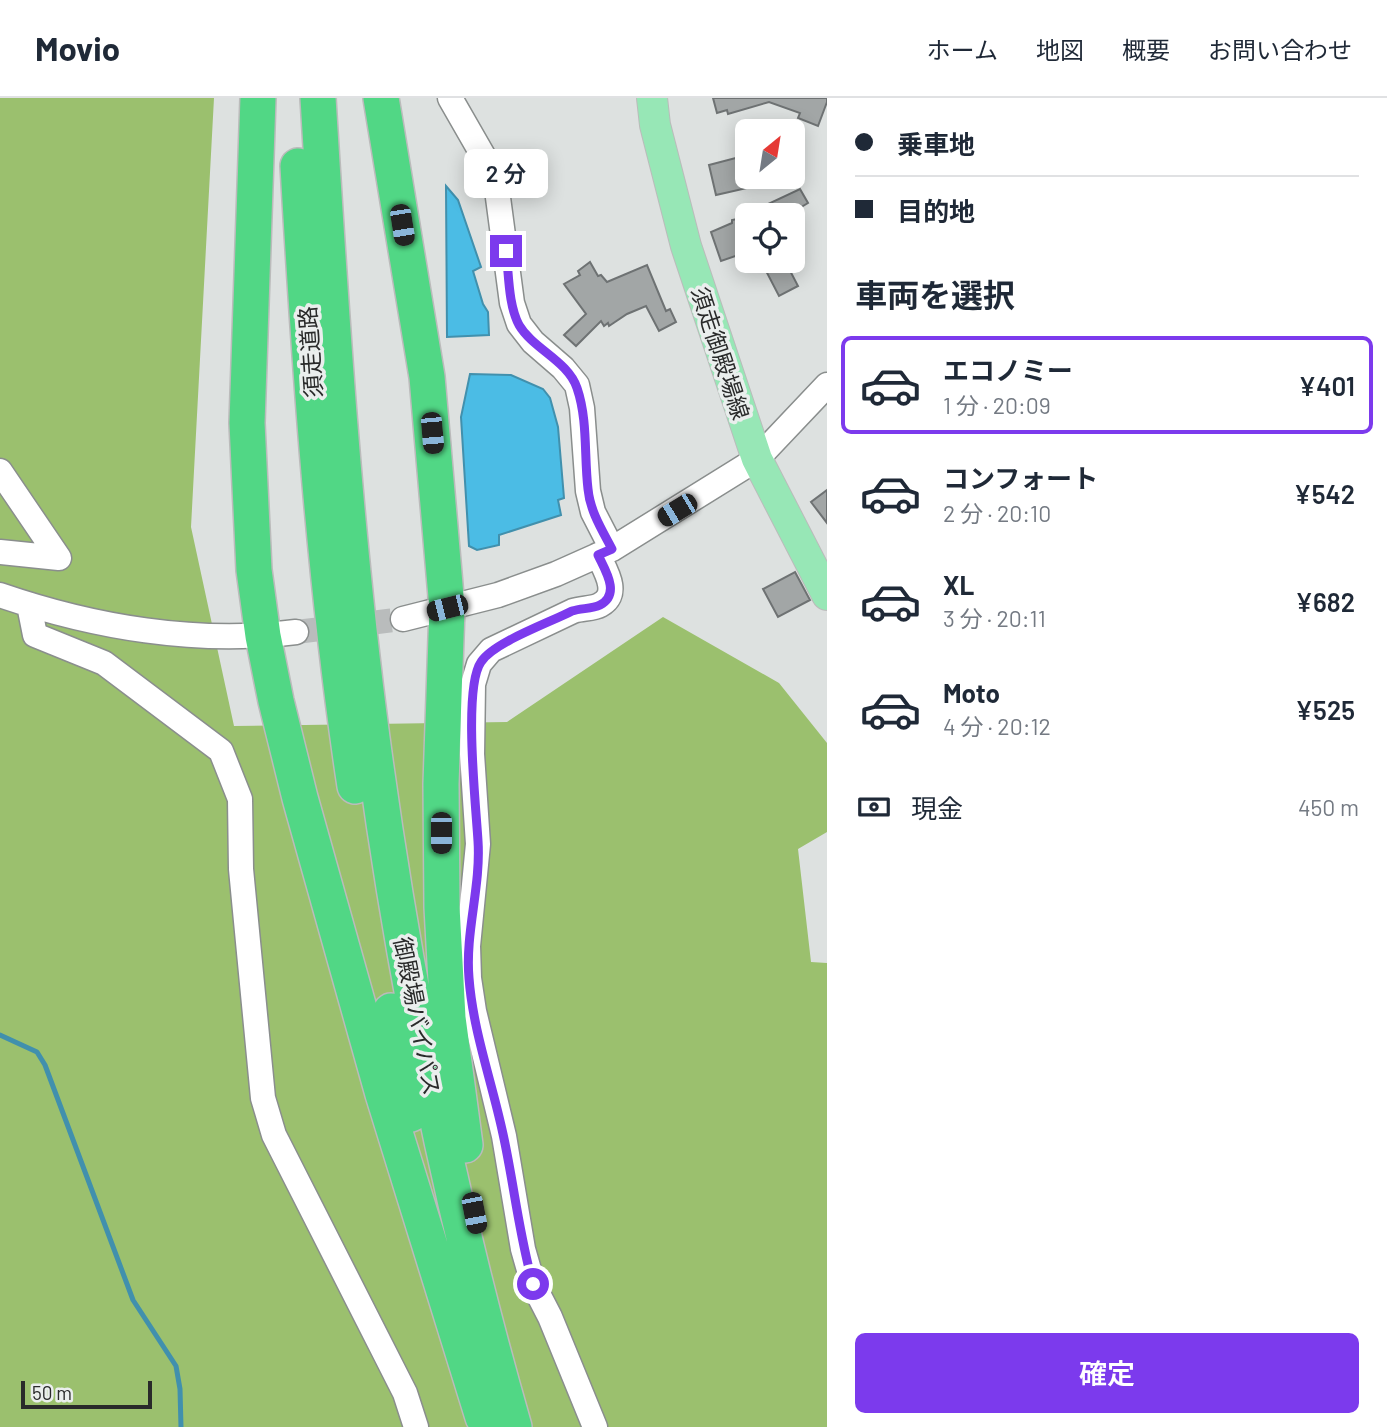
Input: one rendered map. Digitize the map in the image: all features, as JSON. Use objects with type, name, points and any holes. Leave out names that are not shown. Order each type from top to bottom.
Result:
[{"type":"highway","points":[[258,98],[247,423],[254,569],[279,634],[276,701],[300,798],[383,1094],[500,1424]]},
{"type":"highway","name":"須走道路","points":[[294,98],[316,444],[344,601]]},
{"type":"highway","name":"須走道路","points":[[318,98],[339,407],[344,601]]},
{"type":"highway","points":[[381,98],[427,377],[447,608],[441,798],[442,907],[448,1018],[500,1424]]},
{"type":"highway","name":"御殿場バイパス","points":[[344,601],[347,737],[400,1062],[431,1214],[500,1424]]},
{"type":"main road","name":"須走御殿場線","points":[[652,98],[655,125],[686,246],[757,459],[827,595]]},
{"type":"street","points":[[450,98],[485,159],[497,190],[512,303],[519,324],[533,342],[563,368],[577,385],[582,408],[588,491],[611,585],[609,597],[599,606],[572,611],[491,650],[479,664],[473,684],[472,754],[478,844],[468,946],[474,1012],[504,1136],[523,1249],[533,1284],[550,1317],[595,1427]]},
{"type":"street","points":[[403,619],[510,590],[605,552],[757,459],[823,399]]},
{"type":"street","points":[[0,471],[59,558],[0,552]]},
{"type":"street","points":[[0,595],[106,624],[179,634],[279,634]]},
{"type":"street","points":[[29,605],[35,635],[104,663],[221,751],[240,799],[241,869],[263,1098],[274,1135],[405,1393],[416,1427]]},
{"type":"green space","points":[[0,98],[214,98],[191,527],[234,726],[507,722],[663,617],[779,683],[827,743],[827,832],[798,849],[811,962],[827,963],[827,1427],[0,1427]]},
{"type":"water","points":[[446,186],[458,200],[481,267],[473,271],[488,312],[489,335],[447,337]]},
{"type":"water","points":[[470,374],[511,375],[543,389],[550,398],[558,427],[564,498],[558,500],[561,515],[499,535],[499,545],[477,550],[469,546],[461,417]]},
{"type":"building","points":[[713,98],[827,98],[818,126],[798,118],[800,113],[769,102],[728,114],[727,110],[717,113]]},
{"type":"building","points":[[735,158],[735,189],[743,189],[716,195],[709,165]]},
{"type":"building","points":[[800,189],[808,203],[805,205],[770,203]]},
{"type":"building","points":[[735,219],[735,256],[721,261],[711,232],[732,223]]},
{"type":"building","points":[[590,262],[598,276],[601,275],[607,282],[647,265],[666,311],[670,309],[676,322],[659,331],[646,306],[609,326],[608,323],[604,326],[601,321],[576,346],[564,335],[586,314],[564,284],[580,275],[578,271]]},
{"type":"building","points":[[767,273],[791,273],[798,286],[779,296]]},
{"type":"building","points":[[827,490],[827,523],[811,502]]},
{"type":"building","points":[[795,572],[810,600],[778,617],[763,589]]},
{"type":"waterway","points":[[0,1035],[37,1052],[45,1065],[133,1300],[176,1366],[180,1389],[181,1427]]},
{"type":"tunnel","points":[[296,632],[403,619]]},
{"type":"route","points":[[506,251],[512,303],[519,324],[533,342],[563,368],[577,385],[582,408],[588,491],[593,512],[612,549],[598,555],[611,585],[609,597],[599,606],[572,611],[491,650],[479,664],[473,684],[472,754],[478,844],[468,946],[469,978],[474,1012],[504,1136],[523,1249],[533,1284]]}]
